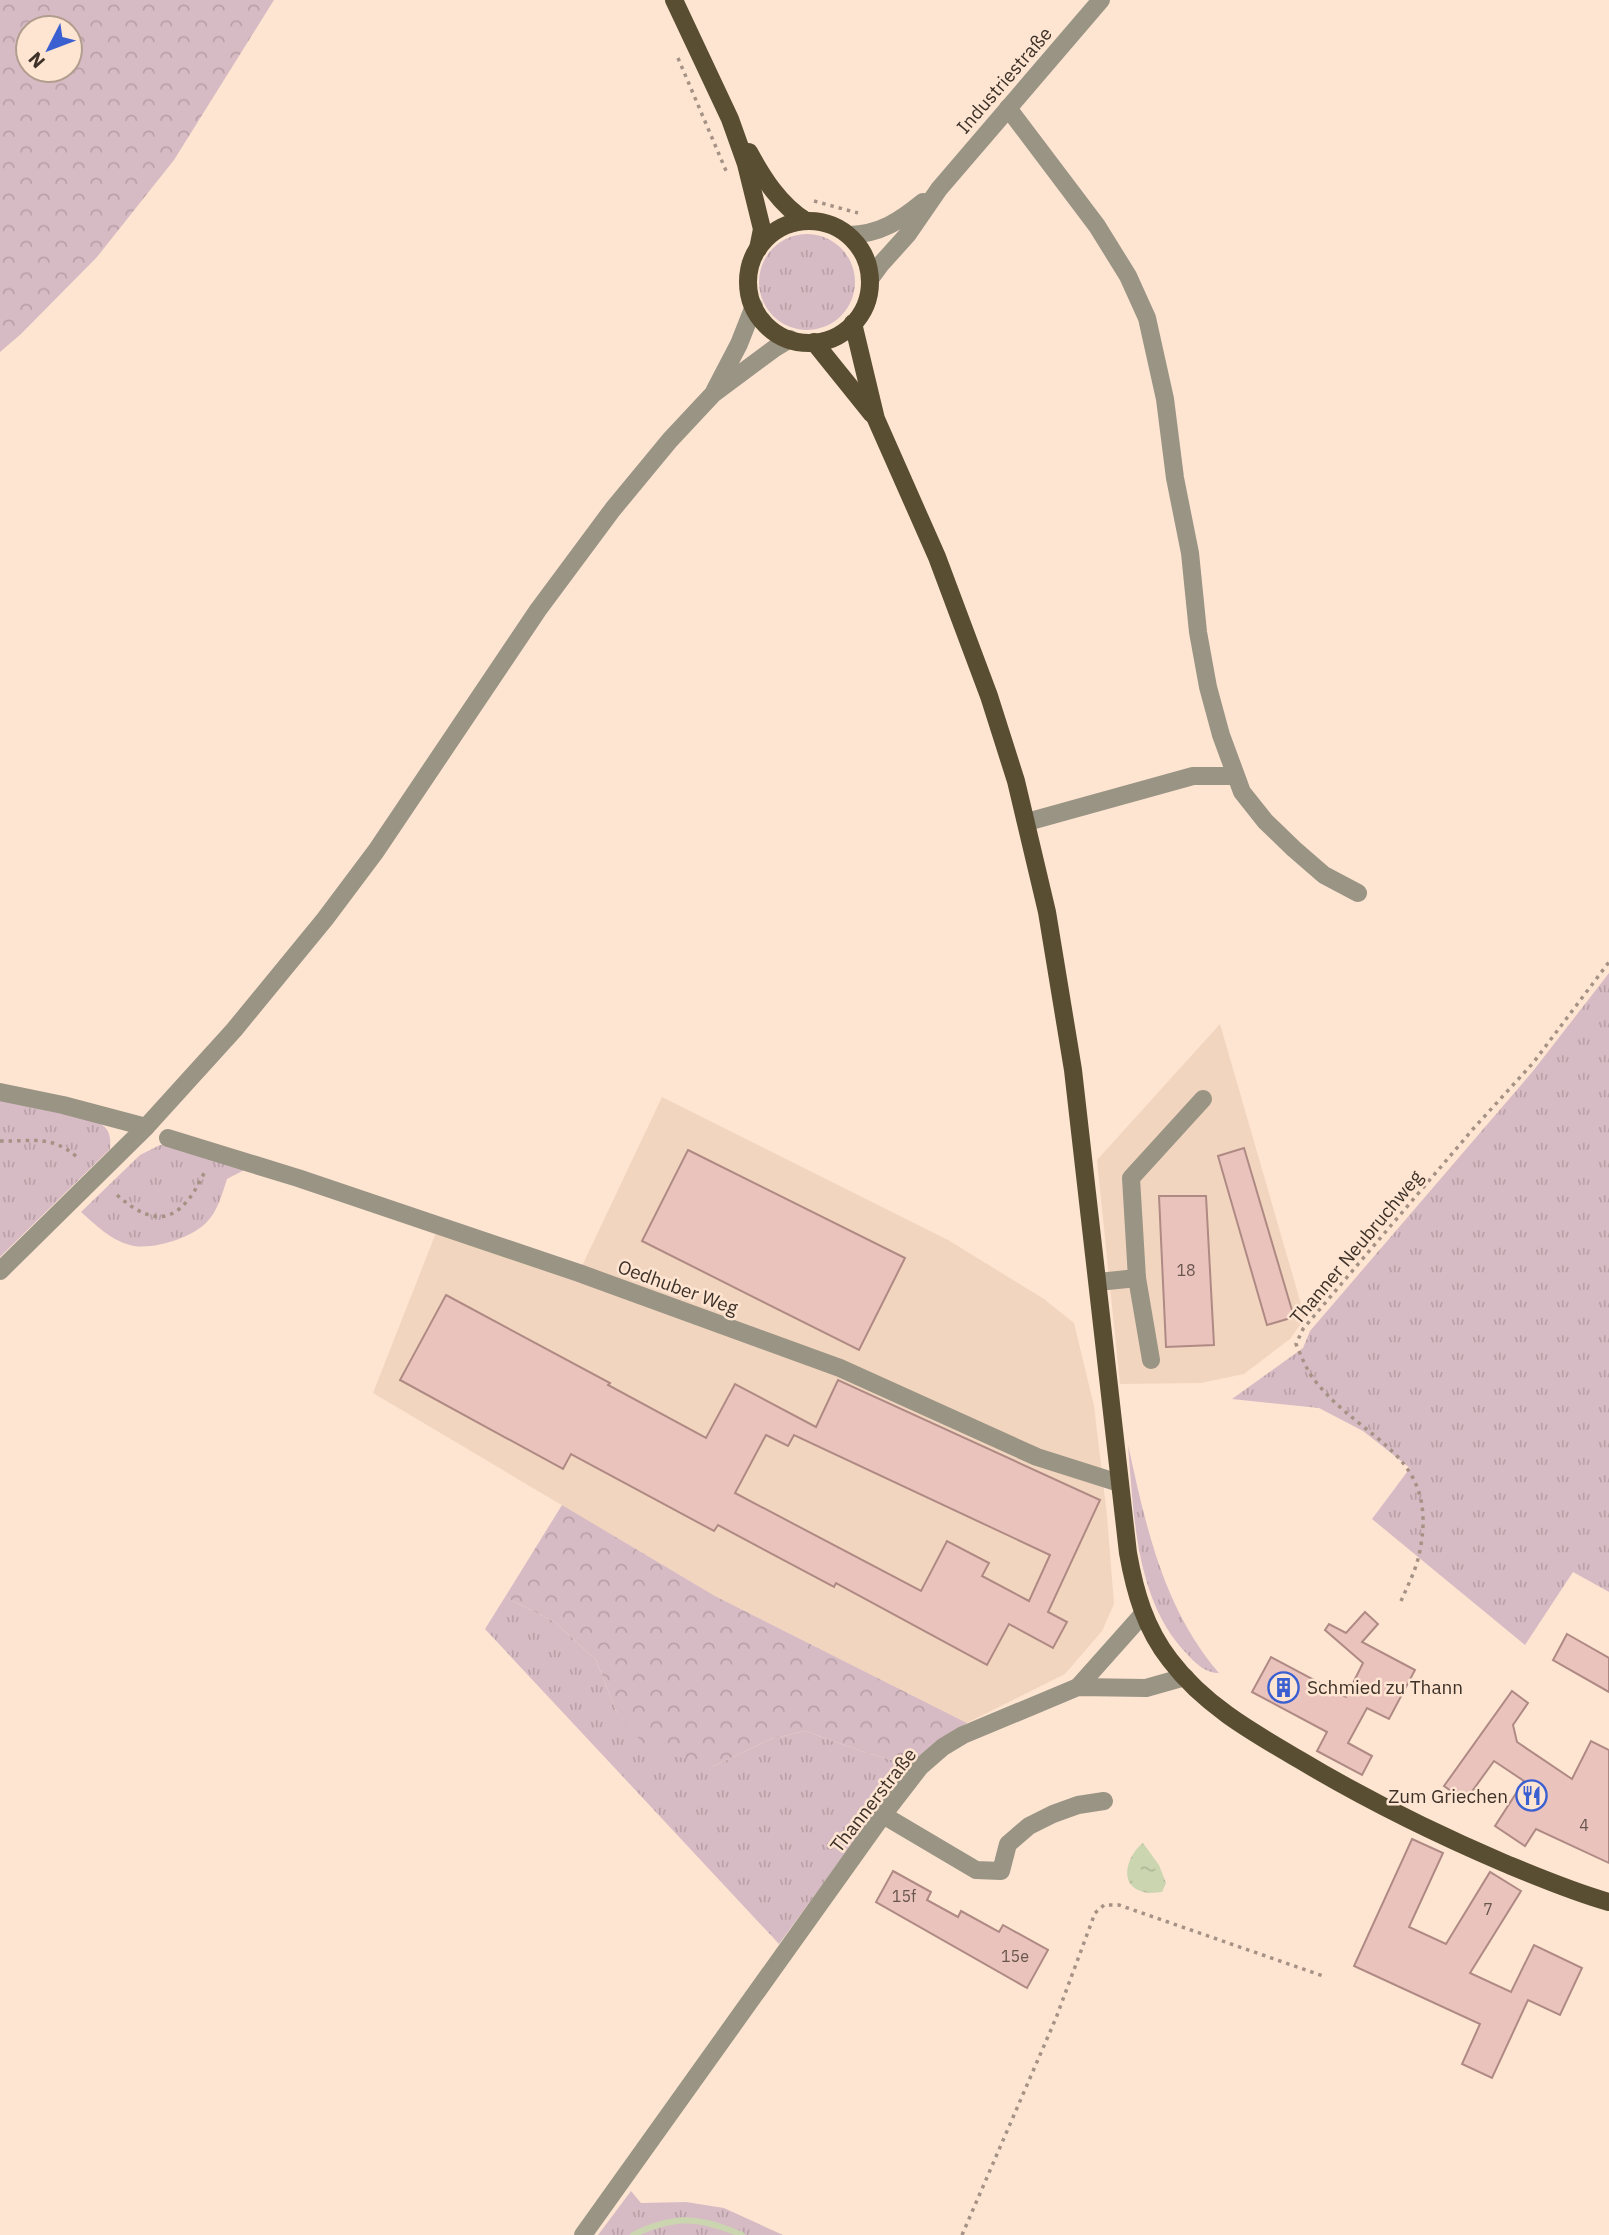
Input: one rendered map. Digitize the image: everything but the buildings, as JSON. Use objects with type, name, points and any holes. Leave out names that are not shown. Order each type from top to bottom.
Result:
[{"type":"main road","points":[[674,0],[730,119],[775,193],[793,213],[806,221]]},
{"type":"main road","points":[[730,119],[762,229],[749,283],[754,306],[765,323],[790,339],[814,342],[839,335],[853,323],[865,306],[870,279],[867,263],[860,248],[849,235],[829,224],[806,221],[788,225],[771,234],[758,249]]},
{"type":"main road","points":[[853,323],[876,419],[937,557],[970,643],[993,708],[1027,822],[1058,967],[1073,1070],[1119,1483],[1134,1585],[1143,1614],[1160,1646],[1185,1677],[1230,1718],[1342,1785],[1419,1825],[1540,1878],[1609,1902]]},
{"type":"main road","points":[[814,342],[876,419]]},
{"type":"street","name":"Industriestraße","points":[[870,279],[908,234],[939,188],[1101,0]]},
{"type":"street","points":[[1008,108],[1097,226],[1128,276],[1147,318],[1165,399],[1208,687],[1242,792],[1265,821],[1294,849],[1324,875],[1358,893]]},
{"type":"street","name":"Industriestraße","points":[[849,235],[866,235],[883,228],[904,217],[939,188]]},
{"type":"street","points":[[713,394],[739,344],[754,306]]},
{"type":"street","points":[[0,1271],[146,1127],[234,1030],[325,919],[376,851],[538,611],[613,509],[670,440],[713,394],[790,339]]},
{"type":"street","points":[[1027,822],[1193,776],[1235,776]]},
{"type":"street","points":[[0,1092],[146,1127]]},
{"type":"street","points":[[1150,1360],[1137,1278],[1131,1178],[1203,1100]]},
{"type":"street","name":"Oedhuber Weg","points":[[168,1138],[579,1273],[827,1363],[1037,1457],[1119,1483]]},
{"type":"street","points":[[1098,1282],[1137,1278]]},
{"type":"street","name":"Thannerstraße","points":[[1078,1687],[1143,1614]]},
{"type":"street","name":"Thannerstraße","points":[[583,2235],[920,1767],[943,1747],[963,1735],[1078,1687],[1146,1688],[1185,1677]]},
{"type":"street","points":[[883,1815],[975,1870],[1001,1871],[1008,1844],[1029,1826],[1078,1805],[1104,1801]]},
{"type":"path","points":[[673,48],[732,184]]},
{"type":"path","points":[[808,199],[866,214]]},
{"type":"path","name":"Thanner Neubruchweg","points":[[1401,1601],[1416,1568],[1421,1549],[1423,1524],[1420,1494],[1415,1478],[1398,1455],[1318,1385],[1305,1367],[1296,1345],[1303,1329],[1473,1129],[1533,1063],[1609,962]]},
{"type":"path","points":[[0,1141],[37,1139],[55,1142],[77,1157]]},
{"type":"path","points":[[117,1195],[143,1213],[168,1216],[189,1203],[215,1152]]},
{"type":"path","points":[[962,2235],[1056,2018],[1095,1913],[1104,1905],[1119,1905],[1326,1977]]},
{"type":"shaded area","points":[[1220,1024],[1305,1318],[1290,1339],[1244,1374],[1201,1383],[1120,1384],[1097,1160]]},
{"type":"shaded area","points":[[662,1097],[948,1240],[1044,1299],[1074,1323],[1094,1406],[1114,1604],[1102,1631],[1065,1674],[967,1723],[715,1596],[373,1393],[441,1220],[582,1266]]},
{"type":"green space","points":[[0,0],[274,0],[174,160],[97,257],[0,352]]},
{"type":"green space","points":[[807,234],[825,238],[841,248],[851,264],[855,282],[851,300],[841,316],[825,326],[807,330],[789,326],[773,316],[763,300],[759,282],[763,264],[773,248],[789,238]]},
{"type":"green space","points":[[1609,973],[1609,1592],[1573,1572],[1525,1645],[1372,1519],[1410,1468],[1363,1431],[1319,1408],[1232,1399],[1303,1348],[1310,1331],[1533,1071]]},
{"type":"green space","points":[[0,1099],[96,1121],[104,1126],[109,1135],[110,1149],[0,1257]]},
{"type":"green space","points":[[160,1145],[178,1145],[248,1168],[227,1179],[214,1213],[191,1234],[159,1245],[139,1246],[123,1243],[104,1232],[81,1212],[140,1155]]},
{"type":"green space","points":[[1128,1445],[1150,1536],[1170,1594],[1200,1648],[1219,1673],[1206,1670],[1191,1659],[1170,1634],[1157,1610],[1140,1556]]},
{"type":"green space","points":[[562,1505],[715,1596],[967,1723],[938,1741],[910,1765],[805,1731],[771,1739],[714,1766],[648,1749],[617,1713],[596,1660],[555,1622],[505,1597]]},
{"type":"green space","points":[[505,1597],[555,1622],[596,1660],[617,1713],[714,1766],[771,1739],[805,1731],[910,1765],[779,1944],[485,1629]]},
{"type":"green space","points":[[631,2191],[641,2203],[686,2202],[724,2208],[783,2235],[598,2235]]},
{"type":"water","points":[[1143,1843],[1159,1865],[1166,1883],[1162,1892],[1146,1893],[1130,1884],[1127,1870],[1129,1862]]},
{"type":"waterway","points":[[633,2235],[661,2224],[687,2220],[713,2224],[742,2235]]},
{"type":"place","name":"Schmied zu Thann","points":[[1284,1687]]},
{"type":"place","name":"Zum Griechen","points":[[1531,1796]]}]
